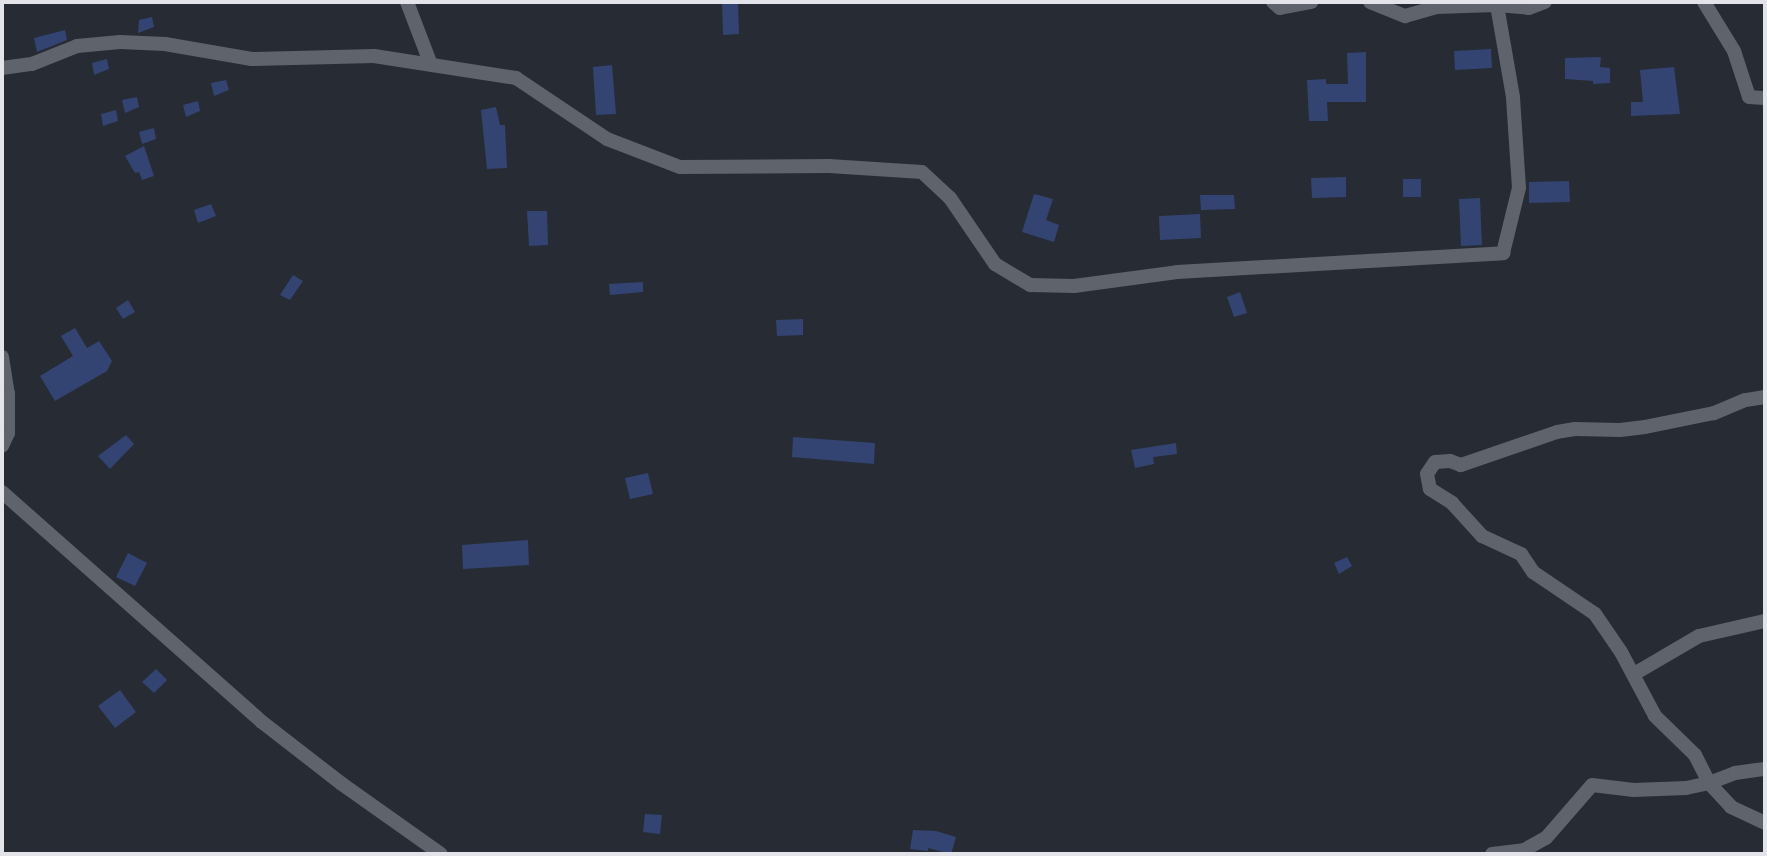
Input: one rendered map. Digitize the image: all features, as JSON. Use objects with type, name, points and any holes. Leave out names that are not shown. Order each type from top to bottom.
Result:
[{"type":"street","points":[[407,2],[430,65]]},
{"type":"street","points":[[1273,2],[1280,8],[1311,2]]},
{"type":"street","points":[[1370,2],[1405,16],[1436,6],[1497,5],[1530,8],[1545,2]]},
{"type":"street","points":[[1704,2],[1734,51],[1749,97],[1765,98]]},
{"type":"street","points":[[2,68],[32,64],[77,46],[121,41],[165,44],[252,59],[374,56],[516,78],[607,139],[680,167],[828,166],[922,172],[950,198],[995,264],[1030,285],[1074,286],[1177,272],[1503,253],[1520,188],[1513,97],[1497,5]]},
{"type":"street","points":[[2,357],[8,393],[8,433],[2,446]]},
{"type":"street","points":[[1765,397],[1745,400],[1714,413],[1645,427],[1556,432],[1461,465],[1450,461],[1435,462],[1427,474],[1430,489],[1452,503],[1482,536],[1521,554],[1532,572],[1595,614],[1634,674],[1655,716],[1695,755],[1709,783],[1731,807],[1765,823]]},
{"type":"street","points":[[2,492],[262,722],[342,784],[441,854]]},
{"type":"street","points":[[1634,674],[1699,636],[1765,621]]},
{"type":"street","points":[[1492,854],[1524,850],[1546,838],[1592,785],[1634,790],[1686,788],[1735,773],[1765,769]]},
{"type":"building","points":[[722,2],[738,2],[739,34],[723,35]]},
{"type":"building","points":[[152,17],[154,27],[138,33],[139,20]]},
{"type":"building","points":[[65,30],[67,40],[37,52],[34,38]]},
{"type":"building","points":[[1491,49],[1492,68],[1455,70],[1454,51]]},
{"type":"building","points":[[1366,52],[1366,102],[1327,102],[1328,121],[1309,121],[1307,80],[1326,79],[1326,84],[1348,84],[1347,53]]},
{"type":"building","points":[[1601,57],[1600,67],[1610,68],[1610,83],[1593,84],[1593,81],[1565,79],[1565,58]]},
{"type":"building","points":[[107,59],[109,69],[94,75],[92,63]]},
{"type":"building","points":[[612,65],[616,114],[596,115],[593,67]]},
{"type":"building","points":[[1674,67],[1680,114],[1631,116],[1631,102],[1643,102],[1640,70]]},
{"type":"building","points":[[226,80],[229,90],[214,96],[211,83]]},
{"type":"building","points":[[137,97],[139,107],[125,113],[122,100]]},
{"type":"building","points":[[198,101],[200,111],[186,117],[183,105]]},
{"type":"building","points":[[496,107],[500,125],[505,125],[507,168],[487,169],[481,110]]},
{"type":"building","points":[[116,110],[118,121],[103,126],[101,114]]},
{"type":"building","points":[[154,128],[156,139],[142,144],[139,132]]},
{"type":"building","points":[[144,146],[154,176],[142,180],[139,172],[135,173],[125,156]]},
{"type":"building","points":[[1346,177],[1346,197],[1312,198],[1311,178]]},
{"type":"building","points":[[1403,179],[1421,179],[1421,197],[1403,197]]},
{"type":"building","points":[[1569,181],[1570,202],[1529,203],[1529,182]]},
{"type":"building","points":[[1034,194],[1053,199],[1046,220],[1059,225],[1054,242],[1022,232]]},
{"type":"building","points":[[1200,195],[1234,195],[1235,209],[1201,210]]},
{"type":"building","points":[[1480,198],[1482,245],[1461,246],[1459,199]]},
{"type":"building","points":[[211,204],[216,216],[198,223],[194,210]]},
{"type":"building","points":[[527,211],[547,211],[548,245],[529,246]]},
{"type":"building","points":[[1200,214],[1201,238],[1160,240],[1159,216]]},
{"type":"building","points":[[293,275],[303,281],[290,300],[280,295]]},
{"type":"building","points":[[643,282],[643,292],[610,295],[609,284]]},
{"type":"building","points":[[1240,292],[1247,313],[1234,317],[1227,297]]},
{"type":"building","points":[[128,300],[135,312],[123,319],[116,308]]},
{"type":"building","points":[[803,319],[803,335],[777,336],[776,320]]},
{"type":"building","points":[[75,328],[87,348],[99,341],[112,361],[107,371],[55,401],[40,376],[73,356],[61,336]]},
{"type":"building","points":[[126,435],[134,444],[110,469],[98,456]]},
{"type":"building","points":[[793,437],[875,443],[874,464],[792,457]]},
{"type":"building","points":[[1176,443],[1177,454],[1153,457],[1154,464],[1135,468],[1131,450]]},
{"type":"building","points":[[648,473],[653,494],[630,499],[625,478]]},
{"type":"building","points":[[528,540],[529,565],[463,569],[462,545]]},
{"type":"building","points":[[128,553],[147,563],[135,586],[116,577]]},
{"type":"building","points":[[1347,557],[1352,566],[1339,574],[1334,563]]},
{"type":"building","points":[[156,669],[167,680],[154,693],[142,682]]},
{"type":"building","points":[[120,690],[136,712],[115,728],[98,706]]},
{"type":"building","points":[[645,814],[662,815],[660,834],[643,832]]},
{"type":"building","points":[[913,830],[936,831],[956,837],[951,854],[928,848],[928,851],[910,849]]}]
